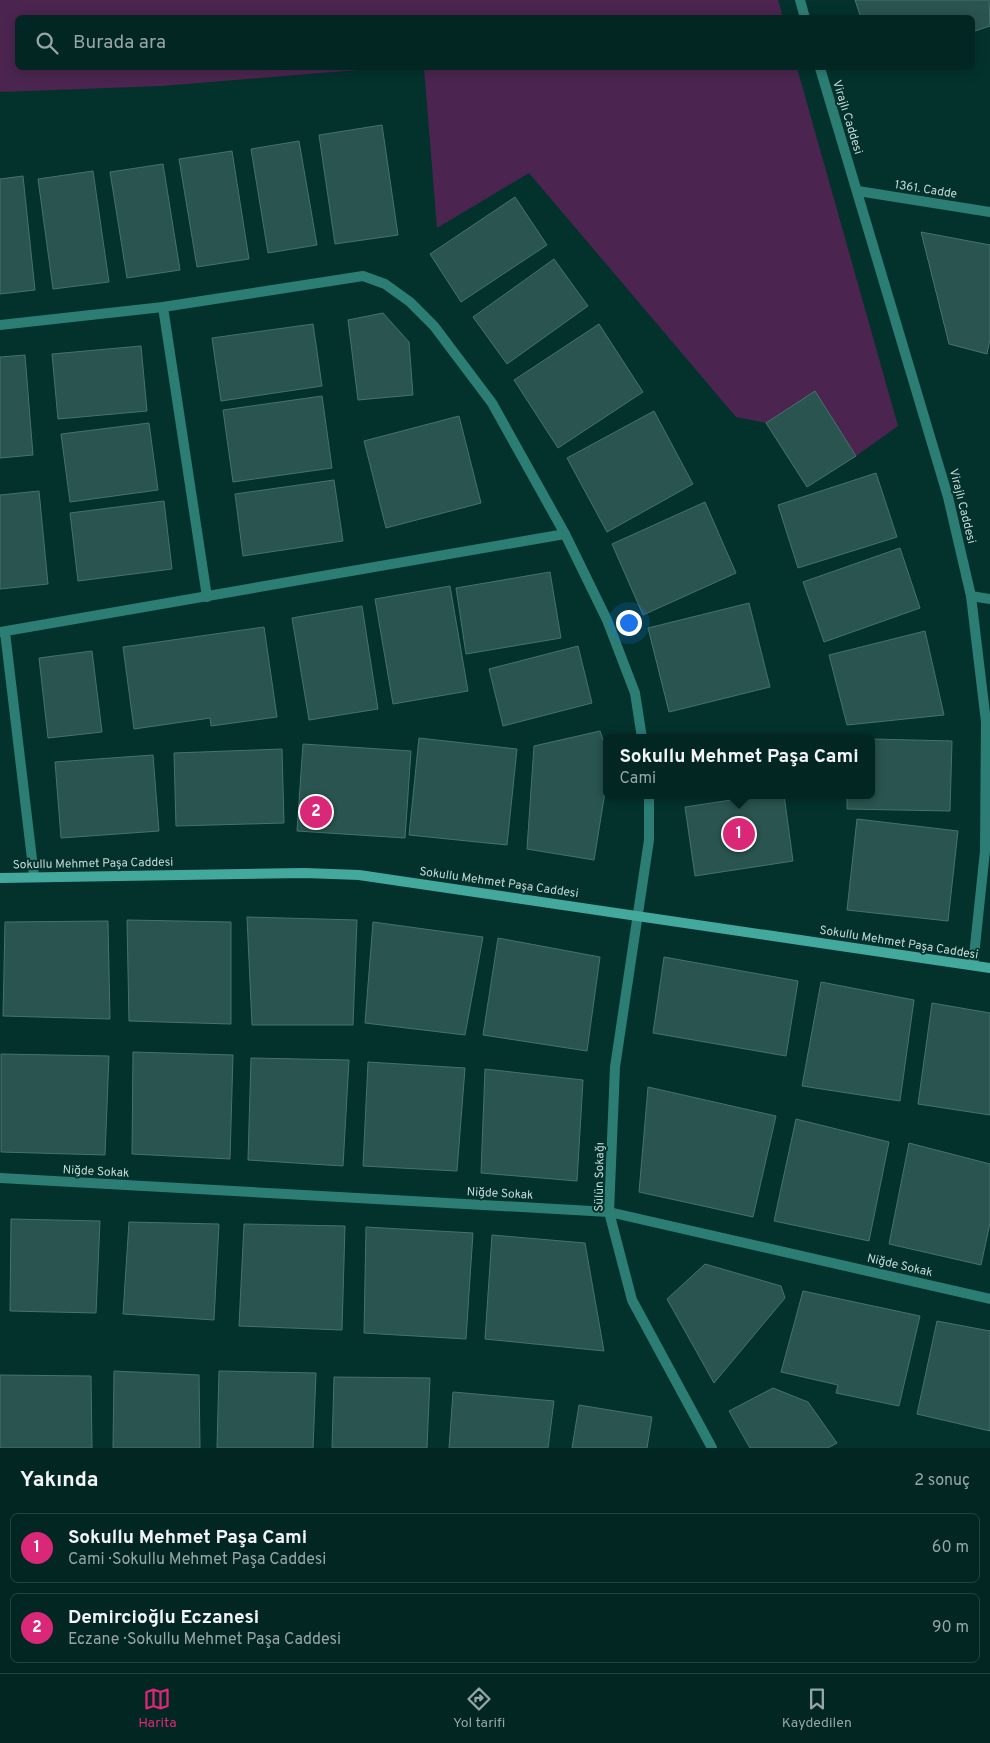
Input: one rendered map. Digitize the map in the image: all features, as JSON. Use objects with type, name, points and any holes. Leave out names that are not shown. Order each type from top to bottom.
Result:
[{"type":"main road","name":"Sokullu Mehmet Paşa Caddesi","points":[[0,878],[305,873],[359,875],[990,968]]},
{"type":"street","points":[[800,0],[804,15]]},
{"type":"street","name":"Virajlı Caddesi","points":[[821,70],[948,497],[972,596],[986,722],[985,851],[973,965]]},
{"type":"street","name":"1361. Cadde","points":[[858,191],[990,212]]},
{"type":"street","points":[[0,326],[163,307],[363,276],[385,284],[410,302],[434,326],[492,403],[565,534],[607,620],[635,693],[641,734]]},
{"type":"street","points":[[163,307],[207,597]]},
{"type":"street","points":[[34,876],[2,632],[565,534]]},
{"type":"street","points":[[972,596],[990,599]]},
{"type":"street","name":"Sülün Sokağı","points":[[649,799],[649,840],[614,1067],[609,1212],[632,1300],[712,1448]]},
{"type":"street","name":"Niğde Sokak","points":[[0,1178],[609,1212],[990,1299]]},
{"type":"shaded area","points":[[0,0],[778,0],[782,15],[15,15],[15,70],[358,70],[162,86],[0,92]]},
{"type":"shaded area","points":[[424,70],[798,70],[898,426],[856,456],[815,392],[766,423],[736,417],[529,173],[437,228]]},
{"type":"building","points":[[855,0],[989,0],[990,26],[975,31],[975,15],[860,15]]},
{"type":"building","points":[[382,125],[398,235],[335,244],[319,135]]},
{"type":"building","points":[[299,141],[317,245],[268,253],[251,149]]},
{"type":"building","points":[[232,151],[249,259],[197,267],[179,159]]},
{"type":"building","points":[[163,164],[180,270],[127,278],[110,172]]},
{"type":"building","points":[[93,171],[109,282],[53,289],[38,179]]},
{"type":"building","points":[[23,176],[35,290],[0,294],[0,179]]},
{"type":"building","points":[[515,197],[547,245],[461,302],[430,254]]},
{"type":"building","points":[[921,232],[990,245],[990,339],[987,354],[949,344]]},
{"type":"building","points":[[554,259],[588,306],[507,364],[473,317]]},
{"type":"building","points":[[383,313],[409,342],[413,395],[358,400],[348,320]]},
{"type":"building","points":[[313,324],[322,386],[221,401],[212,338]]},
{"type":"building","points":[[599,324],[643,392],[558,448],[514,380]]},
{"type":"building","points":[[141,346],[147,411],[58,419],[52,354]]},
{"type":"building","points":[[25,355],[33,455],[0,458],[0,357]]},
{"type":"building","points":[[815,391],[856,456],[807,487],[766,423]]},
{"type":"building","points":[[322,396],[332,468],[233,482],[223,410]]},
{"type":"building","points":[[654,411],[693,484],[607,532],[567,458]]},
{"type":"building","points":[[459,416],[481,503],[386,528],[364,441]]},
{"type":"building","points":[[149,423],[158,490],[70,502],[61,434]]},
{"type":"building","points":[[876,473],[897,537],[798,568],[778,505]]},
{"type":"building","points":[[334,480],[343,541],[243,556],[235,494]]},
{"type":"building","points":[[39,491],[48,584],[0,589],[0,495]]},
{"type":"building","points":[[164,501],[172,569],[78,581],[70,513]]},
{"type":"building","points":[[705,502],[736,573],[643,615],[612,544]]},
{"type":"building","points":[[900,548],[920,608],[824,642],[803,582]]},
{"type":"building","points":[[550,572],[561,638],[466,654],[456,588]]},
{"type":"building","points":[[450,586],[468,691],[393,704],[375,599]]},
{"type":"building","points":[[749,603],[770,687],[669,712],[648,628]]},
{"type":"building","points":[[362,606],[378,709],[309,720],[292,618]]},
{"type":"building","points":[[264,627],[277,717],[211,726],[210,718],[134,729],[123,647]]},
{"type":"building","points":[[925,631],[944,715],[847,725],[829,655]]},
{"type":"building","points":[[578,646],[592,703],[503,726],[489,669]]},
{"type":"building","points":[[92,651],[102,732],[48,738],[39,658]]},
{"type":"building","points":[[600,731],[603,740],[604,799],[594,860],[527,849],[534,746]]},
{"type":"building","points":[[419,738],[517,749],[507,845],[409,835]]},
{"type":"building","points":[[875,739],[952,741],[950,811],[847,809],[847,799],[875,799]]},
{"type":"building","points":[[303,744],[411,751],[405,838],[297,831]]},
{"type":"building","points":[[282,749],[284,823],[176,826],[174,753]]},
{"type":"building","points":[[153,755],[159,831],[61,838],[55,762]]},
{"type":"building","points":[[738,799],[785,799],[793,861],[695,876],[685,807]]},
{"type":"building","points":[[857,819],[958,831],[948,921],[847,910]]},
{"type":"building","points":[[247,917],[357,920],[353,1025],[252,1025]]},
{"type":"building","points":[[127,920],[231,922],[231,1024],[129,1021]]},
{"type":"building","points":[[108,921],[110,1019],[3,1016],[5,922]]},
{"type":"building","points":[[373,922],[483,937],[465,1035],[365,1023]]},
{"type":"building","points":[[498,938],[600,957],[587,1051],[483,1035]]},
{"type":"building","points":[[664,957],[798,981],[786,1056],[653,1033]]},
{"type":"building","points":[[821,982],[914,1000],[900,1101],[802,1086]]},
{"type":"building","points":[[932,1003],[990,1013],[990,1115],[918,1104]]},
{"type":"building","points":[[133,1052],[233,1055],[230,1159],[132,1154]]},
{"type":"building","points":[[1,1054],[109,1056],[105,1155],[1,1152]]},
{"type":"building","points":[[251,1058],[349,1060],[343,1166],[248,1160]]},
{"type":"building","points":[[368,1062],[465,1068],[457,1171],[363,1166]]},
{"type":"building","points":[[485,1069],[583,1080],[577,1181],[481,1173]]},
{"type":"building","points":[[648,1087],[776,1116],[753,1217],[639,1192]]},
{"type":"building","points":[[796,1119],[889,1142],[869,1241],[774,1221]]},
{"type":"building","points":[[909,1143],[990,1164],[990,1223],[981,1265],[889,1244]]},
{"type":"building","points":[[11,1219],[100,1221],[96,1313],[10,1311]]},
{"type":"building","points":[[129,1222],[219,1224],[214,1320],[123,1314]]},
{"type":"building","points":[[244,1224],[345,1226],[342,1330],[239,1326]]},
{"type":"building","points":[[366,1227],[473,1233],[466,1339],[364,1333]]},
{"type":"building","points":[[492,1235],[585,1243],[604,1351],[485,1339]]},
{"type":"building","points":[[705,1264],[781,1286],[785,1298],[714,1383],[667,1299]]},
{"type":"building","points":[[803,1291],[920,1316],[899,1406],[836,1393],[838,1385],[781,1372]]},
{"type":"building","points":[[937,1321],[990,1331],[990,1431],[917,1414]]},
{"type":"building","points":[[114,1371],[199,1375],[200,1448],[113,1448]]},
{"type":"building","points":[[219,1371],[316,1373],[313,1448],[217,1448]]},
{"type":"building","points":[[0,1375],[91,1376],[92,1448],[0,1448]]},
{"type":"building","points":[[334,1377],[430,1378],[427,1448],[332,1448]]},
{"type":"building","points":[[773,1388],[808,1402],[837,1443],[828,1448],[750,1448],[729,1411]]},
{"type":"building","points":[[453,1392],[554,1401],[548,1448],[449,1448]]},
{"type":"building","points":[[579,1405],[652,1417],[647,1448],[572,1448]]},
{"type":"place","name":"Demircioğlu Eczanesi","points":[[316,812]]},
{"type":"place","name":"Sokullu Mehmet Paşa Cami","points":[[739,834]]}]
